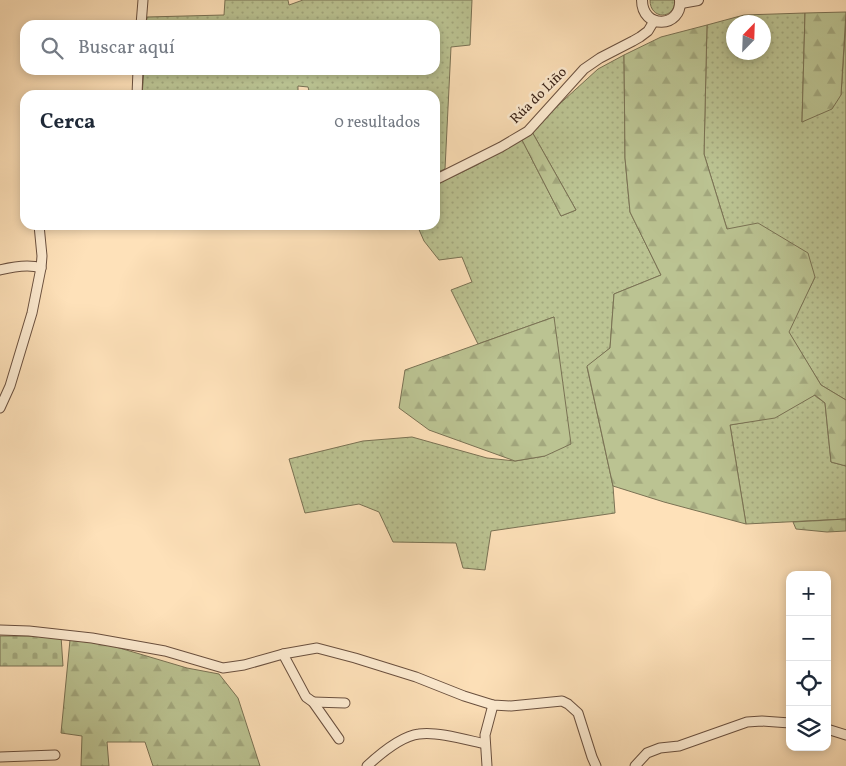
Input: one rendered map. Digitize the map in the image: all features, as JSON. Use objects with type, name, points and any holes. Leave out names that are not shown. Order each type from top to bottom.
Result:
[{"type":"street","points":[[141,20],[143,0]]},
{"type":"street","points":[[642,0],[642,7],[649,18],[654,21],[665,22],[677,13],[680,2],[698,0]]},
{"type":"street","name":"Rúa do Liño","points":[[440,178],[501,147],[528,131],[584,69],[600,58],[640,37],[648,31],[654,21]]},
{"type":"street","points":[[137,90],[138,75]]},
{"type":"street","points":[[0,408],[10,386],[32,313],[41,268],[39,230]]},
{"type":"street","points":[[0,270],[36,266],[41,268]]},
{"type":"street","points":[[0,630],[29,630],[92,638],[165,652],[223,668],[317,648],[416,677],[493,705],[511,706],[562,701],[578,712],[596,766]]},
{"type":"street","points":[[282,654],[306,697],[313,702],[339,739]]},
{"type":"street","points":[[313,702],[346,703]]},
{"type":"street","points":[[487,766],[484,735],[493,705]]},
{"type":"street","points":[[635,766],[647,753],[660,748],[679,746],[747,722],[786,723]]},
{"type":"street","points":[[831,730],[846,735]]},
{"type":"street","points":[[367,766],[405,738],[418,734],[430,733],[485,744]]},
{"type":"street","points":[[0,757],[55,755]]},
{"type":"green space","points":[[225,0],[288,0],[289,5],[303,0],[472,0],[470,45],[451,47],[445,169],[440,171],[440,90],[309,90],[308,87],[298,86],[298,90],[142,90],[144,75],[440,75],[440,20],[147,20],[147,17],[224,15]]},
{"type":"green space","points":[[650,0],[675,0],[674,7],[667,14],[658,14],[651,7]]},
{"type":"green space","points":[[846,12],[841,95],[832,109],[802,122],[805,13]]},
{"type":"green space","points":[[805,13],[802,122],[841,95],[846,20],[846,400],[821,385],[788,331],[815,277],[727,229],[704,154],[707,25],[726,20],[726,60],[771,60],[771,15],[744,15]]},
{"type":"green space","points":[[707,25],[704,154],[727,229],[758,223],[808,253],[815,277],[789,332],[821,385],[846,400],[846,466],[831,462],[825,403],[815,395],[775,418],[730,425],[746,524],[613,486],[587,366],[610,348],[614,294],[661,275],[630,212],[625,158],[624,55],[661,37]]},
{"type":"green space","points":[[624,55],[625,158],[630,212],[661,275],[614,294],[610,348],[587,367],[613,486],[615,513],[491,531],[485,570],[463,568],[456,543],[393,542],[379,512],[359,504],[305,513],[289,459],[363,441],[412,437],[487,458],[515,461],[545,456],[554,317],[478,344],[451,290],[472,282],[462,257],[439,260],[424,241],[419,230],[440,230],[440,183],[477,165],[521,138],[561,216],[576,210],[531,130],[598,69]]},
{"type":"green space","points":[[531,130],[576,210],[561,216],[521,138]]},
{"type":"green space","points":[[554,317],[571,444],[545,456],[515,461],[429,430],[399,408],[405,370]]},
{"type":"green space","points":[[814,395],[825,403],[831,462],[846,466],[846,519],[746,524],[730,425],[775,417]]},
{"type":"green space","points":[[846,519],[846,531],[827,532],[796,529],[793,522]]},
{"type":"green space","points":[[0,636],[61,636],[63,666],[0,666]]},
{"type":"green space","points":[[70,640],[106,644],[187,668],[219,674],[238,698],[260,766],[153,766],[145,742],[107,742],[109,766],[81,766],[82,736],[61,733]]}]
